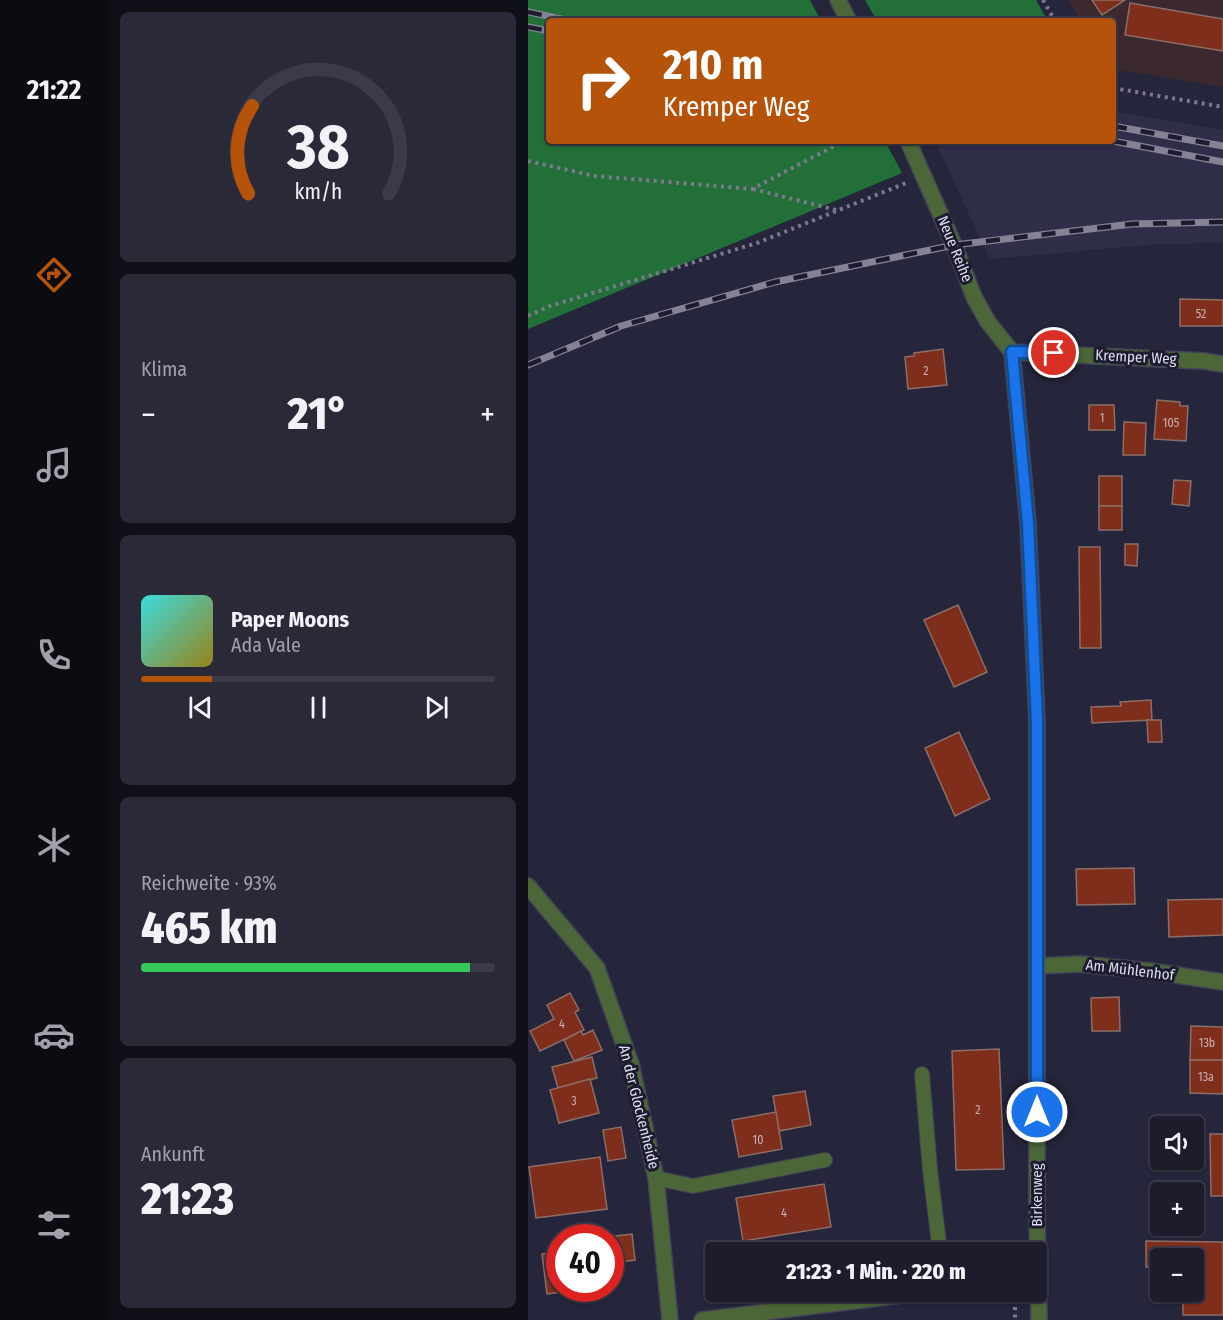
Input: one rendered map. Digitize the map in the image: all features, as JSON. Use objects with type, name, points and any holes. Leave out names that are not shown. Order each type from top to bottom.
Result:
[{"type":"street","points":[[838,0],[847,18]]},
{"type":"street","name":"Neue Reihe","points":[[909,144],[925,176],[974,297],[988,322],[1012,352]]},
{"type":"street","name":"Kremper Weg","points":[[1012,352],[1204,361],[1223,364]]},
{"type":"street","name":"Birkenweg","points":[[1012,352],[1028,523],[1037,721],[1037,1242]]},
{"type":"street","name":"An der Glockenheide","points":[[528,886],[597,968],[631,1064],[656,1178],[670,1320]]},
{"type":"street","name":"Am Mühlenhof","points":[[1037,966],[1080,964],[1223,982]]},
{"type":"street","points":[[702,1320],[846,1302]]},
{"type":"street","name":"Birkenweg","points":[[1038,1302],[1039,1320]]},
{"type":"lane","points":[[922,1074],[939,1242]]},
{"type":"lane","points":[[656,1178],[693,1186],[825,1160]]},
{"type":"path","points":[[1043,0],[1053,18]]},
{"type":"path","points":[[1116,89],[1223,107]]},
{"type":"path","points":[[752,189],[838,144]]},
{"type":"path","points":[[528,161],[595,176],[752,189],[836,210]]},
{"type":"path","points":[[528,316],[550,306],[758,243],[925,176]]},
{"type":"path","points":[[1015,1302],[1015,1320]]},
{"type":"shaded area","points":[[1068,0],[1223,0],[1223,87],[1116,69],[1116,18],[1079,18]]},
{"type":"shaded area","points":[[1116,112],[1223,130],[1223,243],[1161,244],[990,259],[936,144],[1116,144]]},
{"type":"green space","points":[[528,0],[810,0],[819,18],[546,18],[546,144],[887,144],[902,173],[528,329]]},
{"type":"green space","points":[[865,0],[1036,0],[1046,18],[875,18]]},
{"type":"building","points":[[1092,0],[1125,0],[1102,15]]},
{"type":"building","points":[[1130,3],[1223,19],[1223,51],[1125,35]]},
{"type":"building","points":[[1180,299],[1223,300],[1223,326],[1180,326]]},
{"type":"building","points":[[943,349],[947,385],[908,389],[905,357],[914,356],[914,353]]},
{"type":"building","points":[[1157,400],[1180,402],[1180,406],[1188,406],[1186,441],[1154,439]]},
{"type":"building","points":[[1089,405],[1114,405],[1115,430],[1089,430]]},
{"type":"building","points":[[1124,422],[1146,423],[1145,455],[1123,455]]},
{"type":"building","points":[[1099,476],[1122,476],[1122,506],[1099,506]]},
{"type":"building","points":[[1174,480],[1191,481],[1189,506],[1172,504]]},
{"type":"building","points":[[1099,506],[1122,506],[1122,530],[1099,530]]},
{"type":"building","points":[[1125,544],[1138,544],[1137,566],[1125,565]]},
{"type":"building","points":[[1079,547],[1100,547],[1101,648],[1080,648]]},
{"type":"building","points":[[958,605],[987,672],[954,687],[924,620]]},
{"type":"building","points":[[1151,700],[1152,720],[1092,723],[1091,707],[1121,706],[1120,702]]},
{"type":"building","points":[[1147,720],[1161,720],[1162,742],[1148,742]]},
{"type":"building","points":[[959,732],[990,799],[955,816],[925,748]]},
{"type":"building","points":[[1134,868],[1135,904],[1077,905],[1076,869]]},
{"type":"building","points":[[1223,899],[1223,935],[1169,937],[1168,900]]},
{"type":"building","points":[[570,993],[579,1010],[575,1012],[584,1030],[540,1051],[530,1031],[554,1019],[547,1005]]},
{"type":"building","points":[[1119,997],[1120,1031],[1092,1031],[1091,998]]},
{"type":"building","points":[[1191,1026],[1223,1027],[1223,1060],[1190,1060]]},
{"type":"building","points":[[593,1030],[602,1050],[574,1061],[564,1040],[581,1031],[583,1035]]},
{"type":"building","points":[[999,1049],[1004,1169],[956,1170],[952,1051]]},
{"type":"building","points":[[592,1057],[597,1078],[558,1088],[552,1067]]},
{"type":"building","points":[[1190,1060],[1223,1060],[1223,1094],[1190,1093]]},
{"type":"building","points":[[590,1079],[599,1113],[559,1123],[550,1090]]},
{"type":"building","points":[[805,1091],[811,1125],[779,1131],[773,1096]]},
{"type":"building","points":[[776,1112],[782,1149],[739,1157],[732,1120]]},
{"type":"building","points":[[621,1127],[626,1158],[608,1161],[603,1130]]},
{"type":"building","points":[[1210,1134],[1223,1134],[1223,1196],[1211,1196]]},
{"type":"building","points":[[600,1157],[607,1209],[536,1218],[529,1167]]},
{"type":"building","points":[[824,1184],[831,1227],[743,1241],[736,1198]]},
{"type":"building","points":[[632,1234],[635,1260],[624,1261],[624,1235]]},
{"type":"building","points":[[1146,1241],[1223,1242],[1223,1315],[1183,1315],[1183,1302],[1204,1302],[1204,1248],[1150,1248],[1150,1267],[1146,1267]]},
{"type":"building","points":[[542,1254],[546,1254],[546,1286]]},
{"type":"railway","points":[[528,12],[557,18]]},
{"type":"railway","points":[[528,27],[546,30]]},
{"type":"railway","points":[[1116,127],[1223,146]]},
{"type":"railway","points":[[1116,142],[1223,162]]},
{"type":"railway","points":[[528,365],[621,326],[775,282],[954,245],[1132,224],[1223,222]]},
{"type":"route","points":[[1037,1112],[1037,721],[1028,523],[1012,352],[1054,353]]}]
